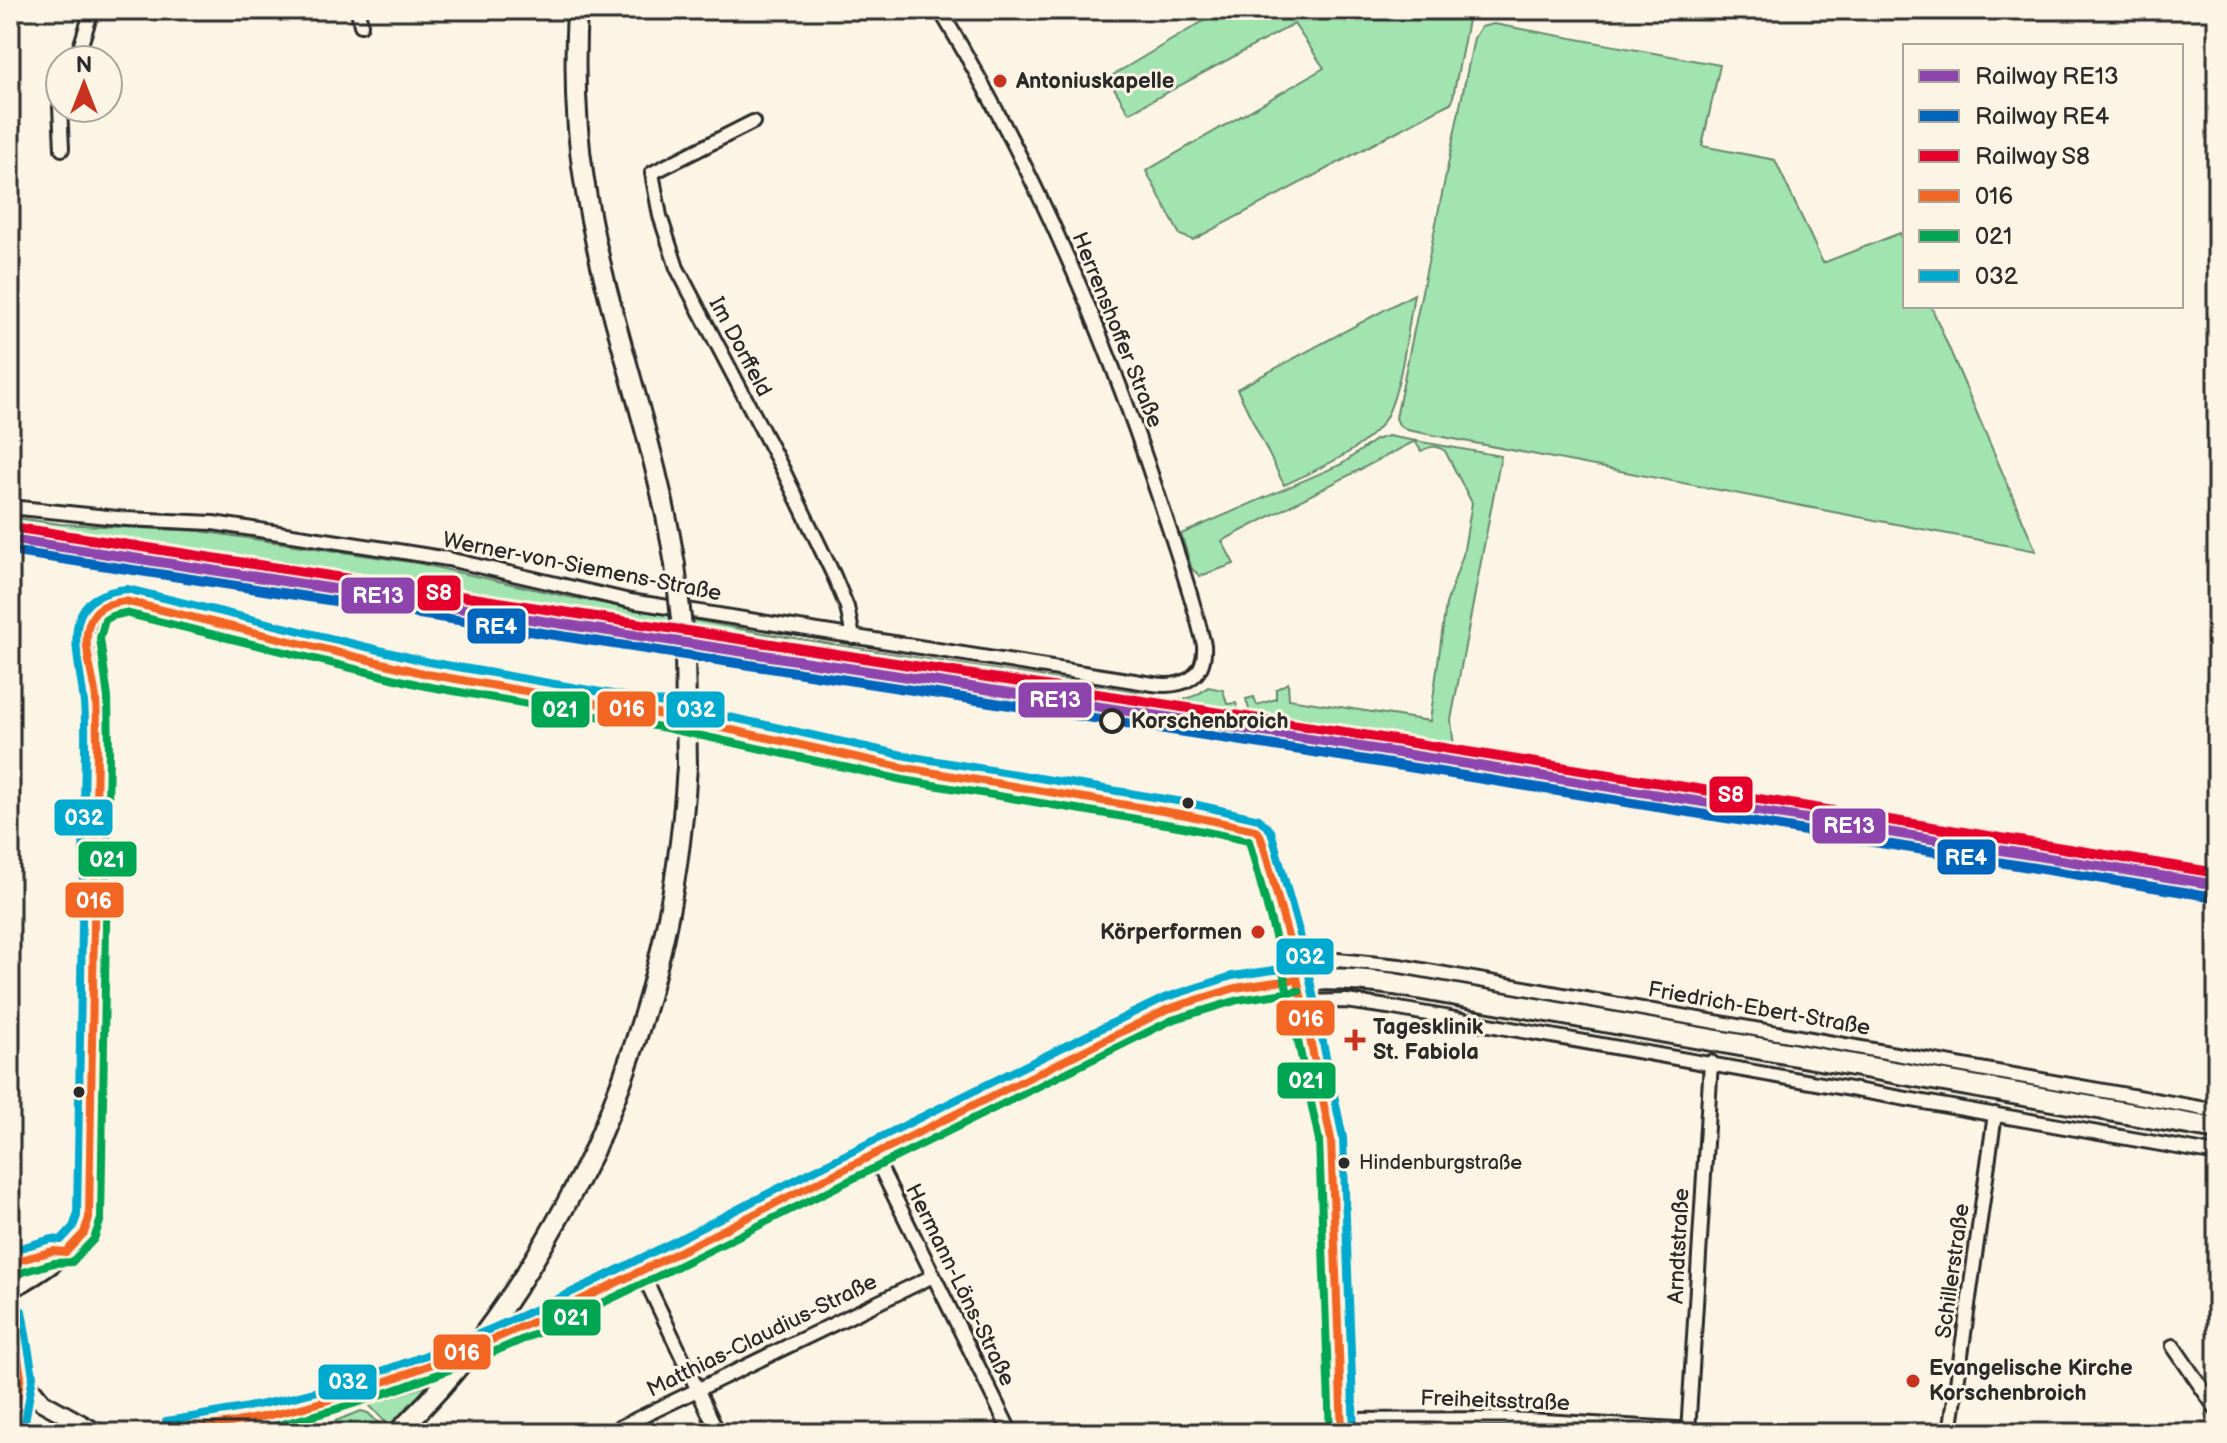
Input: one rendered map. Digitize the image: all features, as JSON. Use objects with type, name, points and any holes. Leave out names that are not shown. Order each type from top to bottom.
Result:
[{"type":"main road","points":[[397,1433],[444,1385],[492,1325],[554,1226],[594,1150],[635,1048],[658,973],[680,854],[687,766],[685,654],[675,565],[664,504],[599,257],[584,183],[575,79],[577,10]]},
{"type":"main road","points":[[168,1433],[257,1420],[382,1383],[480,1345],[641,1270],[1168,1009],[1296,970],[1394,984],[2217,1129]]},
{"type":"street","points":[[81,44],[92,10]]},
{"type":"street","points":[[358,10],[361,25]]},
{"type":"street","name":"Herrenshoffer Straße","points":[[940,10],[1008,131],[1091,308],[1116,370],[1205,649],[1203,662],[1190,680]]},
{"type":"street","name":"Im Dorffeld","points":[[753,122],[652,173],[660,216],[686,286],[782,468],[839,587],[853,637]]},
{"type":"street","points":[[61,124],[62,149]]},
{"type":"street","name":"Werner-von-Siemens-Straße","points":[[10,507],[108,518],[188,521],[250,528],[448,559],[597,595],[853,637],[1165,686],[1190,680]]},
{"type":"street","points":[[10,1292],[58,1262],[84,1233],[90,1213],[97,756],[96,696],[87,641],[91,619],[107,604],[125,601],[414,672],[668,716],[905,768],[1255,830],[1261,838],[1296,970],[1332,1148],[1342,1427]]},
{"type":"street","name":"Friedrich-Ebert-Straße","points":[[1296,970],[1337,960],[1400,966],[2217,1111]]},
{"type":"street","points":[[1302,1002],[1357,1002],[1711,1062],[2217,1154]]},
{"type":"street","name":"Arndtstraße","points":[[1688,1431],[1711,1062]]},
{"type":"street","name":"Schillerstraße","points":[[1950,1433],[1995,1114]]},
{"type":"street","name":"Hermann-Löns-Straße","points":[[874,1155],[1011,1433]]},
{"type":"street","points":[[10,1263],[53,1251],[66,1252]]},
{"type":"street","points":[[641,1270],[718,1433]]},
{"type":"street","name":"Matthias-Claudius-Straße","points":[[608,1433],[933,1276]]},
{"type":"street","points":[[10,1313],[21,1376],[11,1433]]},
{"type":"street","points":[[2173,1346],[2217,1410]]},
{"type":"street","points":[[21,1376],[42,1402],[98,1433]]},
{"type":"street","name":"Freiheitsstraße","points":[[1342,1427],[1509,1419],[1743,1433]]},
{"type":"green space","points":[[1222,10],[1470,10],[1452,102],[1193,240],[1180,235],[1146,171],[1324,68],[1294,24],[1129,113],[1108,78]]},
{"type":"green space","points":[[1494,24],[1720,65],[1702,146],[1775,160],[1823,263],[1900,233],[1903,240],[1903,308],[1932,308],[2036,551],[1407,430],[1399,425],[1396,418],[1474,38],[1481,27]]},
{"type":"green space","points":[[1414,294],[1395,396],[1383,422],[1351,451],[1284,485],[1237,389]]},
{"type":"green space","points":[[1388,436],[1501,456],[1451,720],[1452,756],[1253,723],[1246,699],[1254,697],[1257,705],[1276,699],[1276,689],[1288,683],[1289,699],[1430,721],[1446,604],[1463,555],[1472,503],[1445,451],[1433,447],[1421,451],[1415,441],[1222,541],[1234,564],[1200,576],[1192,569],[1181,534],[1342,464],[1375,440]]},
{"type":"green space","points":[[10,517],[61,524],[199,531],[417,563],[569,597],[774,635],[1144,693],[1149,699],[1187,698],[1208,687],[1223,690],[1227,704],[1236,703],[1240,721],[1219,717],[1219,712],[1125,698],[1125,695],[857,658],[856,664],[10,533]]},
{"type":"green space","points":[[862,1170],[866,1174],[656,1278],[661,1270]]},
{"type":"green space","points":[[628,1286],[636,1288],[500,1351],[282,1433],[266,1433],[427,1376]]},
{"type":"green space","points":[[447,1379],[395,1432],[369,1405]]},
{"type":"green space","points":[[361,1411],[368,1413],[383,1427],[378,1433],[304,1433]]},
{"type":"rail line","name":"S8","points":[[12,527],[1357,734],[2217,873]]},
{"type":"rail line","name":"RE13","points":[[10,539],[1355,746],[2217,885]]},
{"type":"rail line","name":"RE4","points":[[10,551],[1353,758],[2215,897]]},
{"type":"transit line","name":"032","points":[[10,1251],[51,1239],[61,1240],[73,1227],[77,1216],[85,730],[77,626],[91,601],[105,593],[127,589],[429,662],[670,704],[907,756],[1189,803],[1259,819],[1271,831],[1302,942],[1343,1138],[1354,1433]]},
{"type":"transit line","name":"016","points":[[10,1263],[53,1251],[66,1252],[84,1233],[89,1218],[97,738],[96,699],[87,631],[99,609],[125,601],[427,674],[668,716],[905,768],[1186,815],[1255,830],[1265,851],[1290,944],[1331,1139],[1342,1433]]},
{"type":"transit line","name":"021","points":[[13,1275],[54,1263],[72,1262],[94,1239],[101,1219],[109,751],[108,698],[100,638],[105,620],[125,613],[425,686],[666,728],[903,780],[1184,827],[1249,841],[1278,947],[1319,1140],[1330,1433]]},
{"type":"transit line","name":"032","points":[[166,1421],[314,1392],[433,1353],[606,1276],[1164,998],[1232,976],[1295,967]]},
{"type":"transit line","name":"016","points":[[168,1433],[303,1407],[442,1360],[617,1283],[1168,1009],[1235,988],[1297,979]]},
{"type":"transit line","name":"021","points":[[245,1433],[383,1394],[517,1342],[647,1281],[1172,1020],[1238,1000],[1299,991]]},
{"type":"transit line","name":"032","points":[[22,1311],[33,1376],[23,1433]]},
{"type":"transit line","name":"016","points":[[10,1313],[21,1376],[11,1433]]},
{"type":"place","name":"Antoniuskapelle","points":[[1000,81]]},
{"type":"place","name":"Korschenbroich","points":[[1112,721]]},
{"type":"place","name":"Körperformen","points":[[1258,932]]},
{"type":"place","name":"Tagesklinik St. Fabiola","points":[[1355,1040]]},
{"type":"place","name":"Hindenburgstraße","points":[[1344,1163]]},
{"type":"place","name":"Evangelische Kirche Korschenbroich","points":[[1913,1381]]}]
